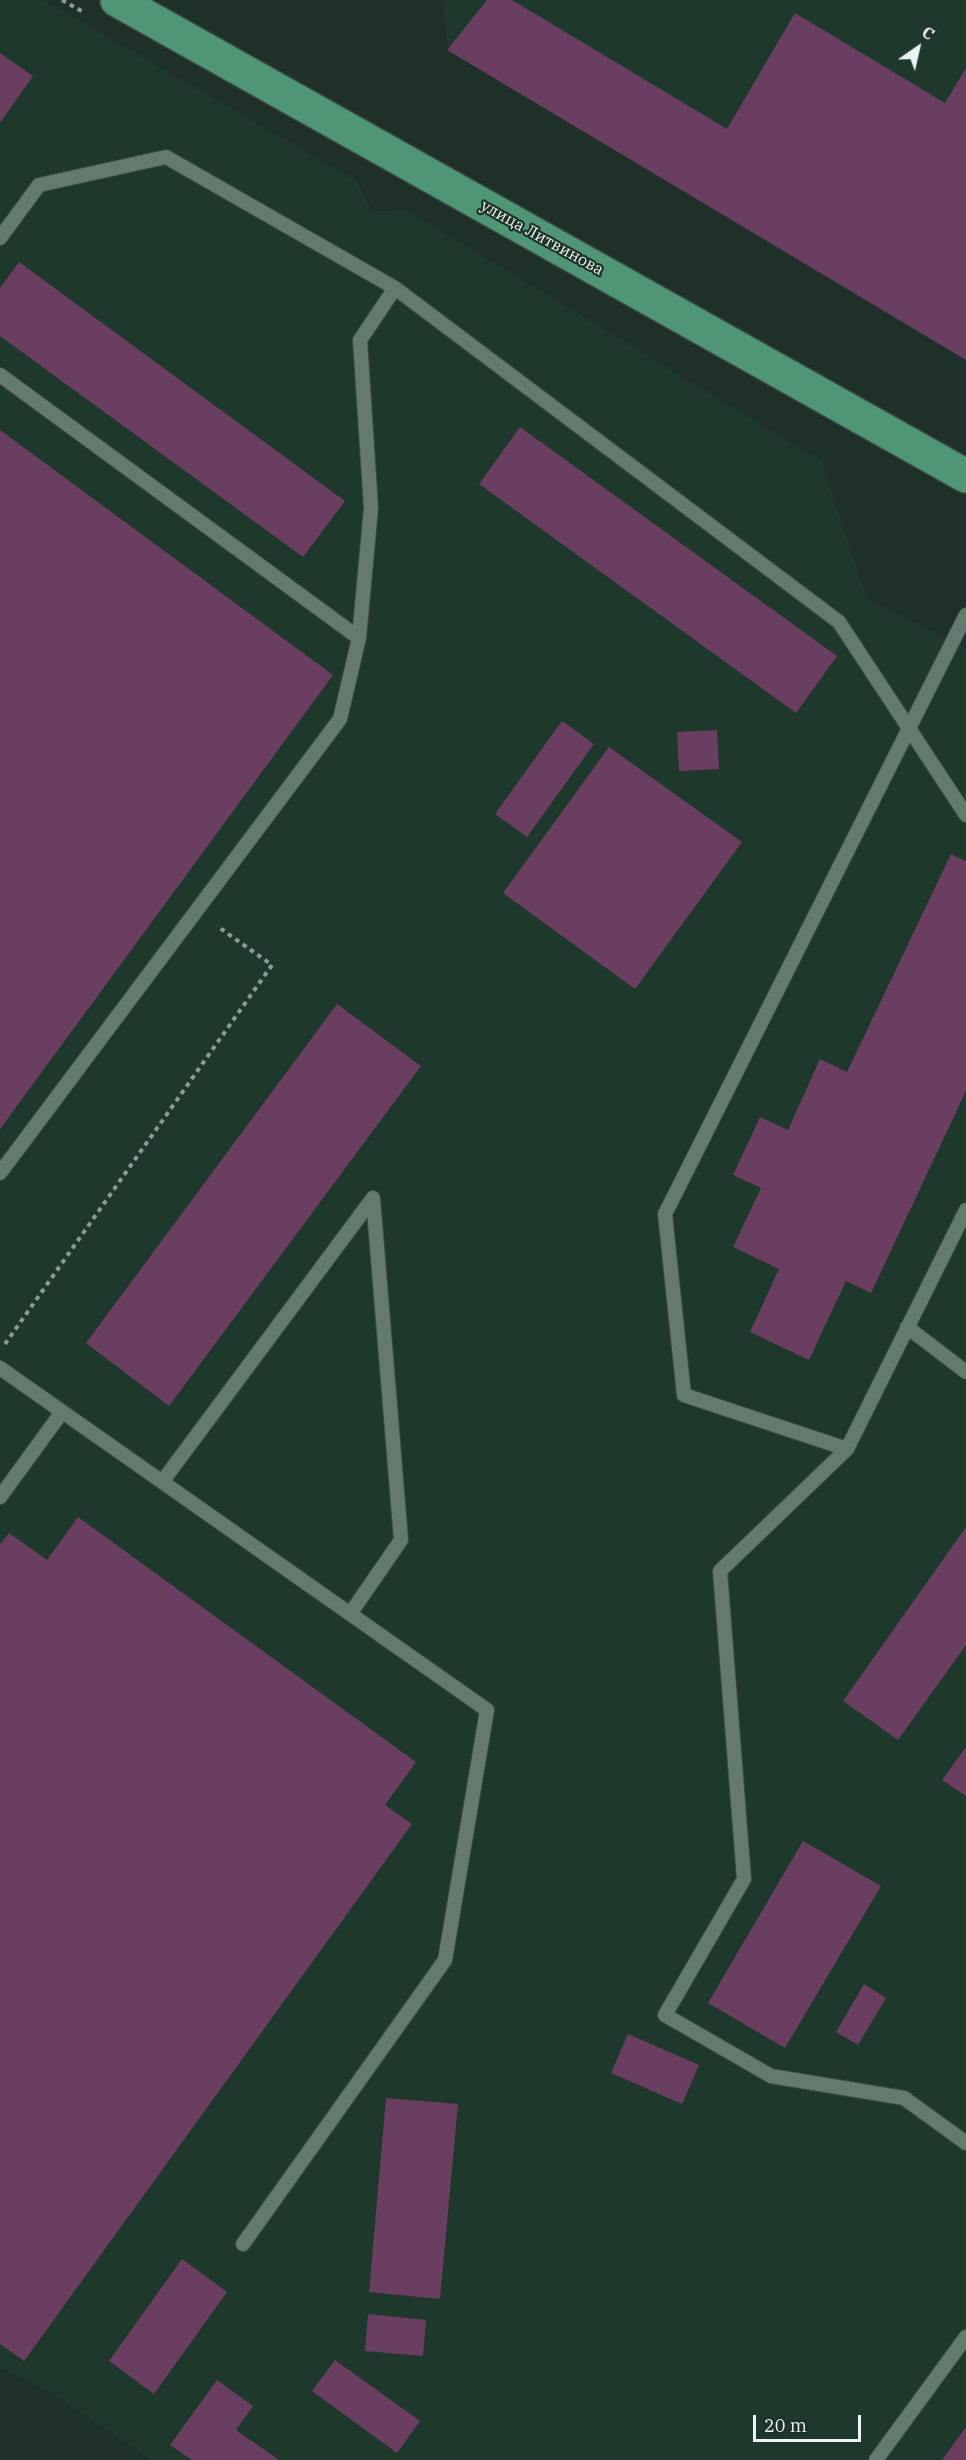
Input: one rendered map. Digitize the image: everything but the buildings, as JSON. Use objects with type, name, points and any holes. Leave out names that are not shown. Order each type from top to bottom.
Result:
[{"type":"main road","name":"улица Литвинова","points":[[117,0],[966,476]]},
{"type":"lane","points":[[0,238],[39,185],[166,157],[394,288],[839,622],[966,814]]},
{"type":"lane","points":[[0,1173],[340,719],[359,638],[371,508],[360,340],[394,288]]},
{"type":"lane","points":[[0,375],[359,638]]},
{"type":"lane","points":[[847,1449],[684,1395],[665,1214],[966,615]]},
{"type":"lane","points":[[162,1482],[373,1198],[401,1540],[350,1614]]},
{"type":"lane","points":[[966,1209],[847,1449],[720,1571],[744,1879],[665,2015],[771,2076],[904,2098],[966,2143]]},
{"type":"lane","points":[[907,1327],[966,1372]]},
{"type":"lane","points":[[0,1368],[487,1710],[445,1960],[243,2244]]},
{"type":"lane","points":[[0,1497],[62,1412]]},
{"type":"lane","points":[[876,2460],[966,2337]]},
{"type":"path","points":[[0,1352],[272,965],[196,911]]},
{"type":"shaded area","points":[[0,0],[44,0],[357,181],[372,211],[407,210],[822,461],[867,599],[966,648],[966,2460],[152,2460],[56,2396],[0,2367]]},
{"type":"shaded area","points":[[443,0],[966,0],[966,360],[447,50]]}]
